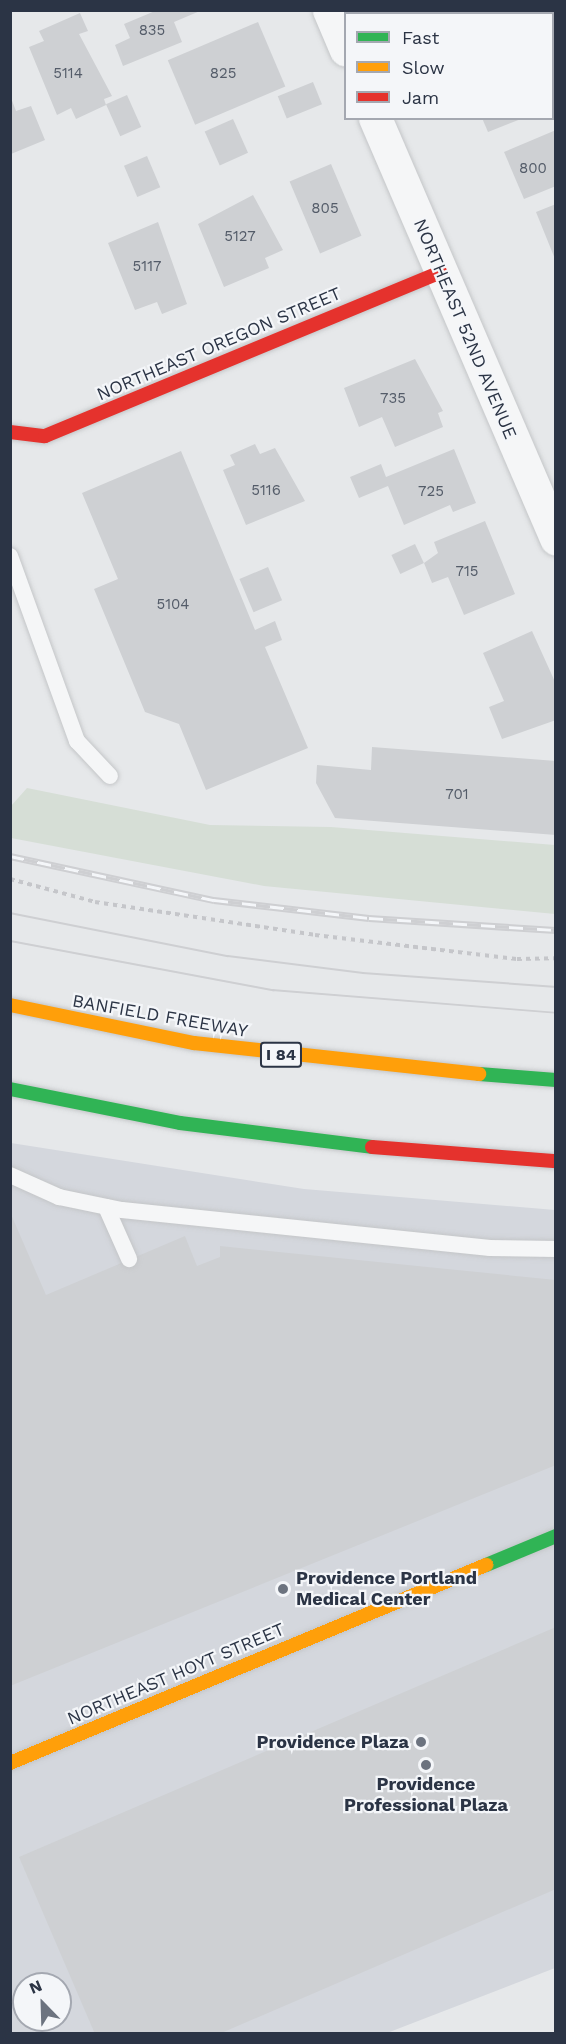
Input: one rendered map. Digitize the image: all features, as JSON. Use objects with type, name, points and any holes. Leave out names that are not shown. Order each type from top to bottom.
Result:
[{"type":"main road","name":"NORTHEAST OREGON STREET","points":[[10,432],[45,436],[440,272]]},
{"type":"main road","name":"BANFIELD FREEWAY","points":[[10,1005],[194,1043],[333,1062],[555,1080]]},
{"type":"main road","points":[[10,1089],[180,1123],[323,1143],[555,1161]]},
{"type":"main road","name":"NORTHEAST HOYT STREET","points":[[10,1763],[555,1536]]},
{"type":"street","points":[[329,10],[344,48]]},
{"type":"street","name":"NORTHEAST 52ND AVENUE","points":[[376,120],[555,539]]},
{"type":"lane","points":[[10,556],[77,741],[110,776]]},
{"type":"lane","points":[[10,1175],[59,1197],[106,1207],[490,1248],[555,1249]]},
{"type":"lane","points":[[106,1207],[129,1259]]},
{"type":"path","points":[[10,879],[95,902],[315,935],[517,959],[555,958]]},
{"type":"shaded area","points":[[27,788],[210,825],[331,827],[555,845],[555,914],[264,886],[11,838],[11,806]]},
{"type":"shaded area","name":"Providence Portland Medical Center","points":[[11,1143],[304,1189],[555,1210],[555,1968],[387,2033],[11,2034]]},
{"type":"building","points":[[435,10],[518,10],[518,12],[435,12]]},
{"type":"building","points":[[155,11],[200,11],[174,22],[182,42],[123,66],[115,45],[130,38],[124,24]]},
{"type":"building","points":[[80,13],[88,31],[79,34],[112,96],[104,99],[106,105],[76,119],[71,108],[57,115],[29,47],[44,41],[39,31]]},
{"type":"building","points":[[258,22],[285,86],[195,125],[168,60]]},
{"type":"building","points":[[313,82],[322,104],[287,118],[278,96]]},
{"type":"building","points":[[127,95],[141,127],[120,136],[106,104]]},
{"type":"building","points":[[11,98],[16,111],[31,106],[45,140],[11,154]]},
{"type":"building","points":[[233,119],[248,153],[220,165],[205,132]]},
{"type":"building","points":[[483,120],[518,120],[488,132]]},
{"type":"building","points":[[556,130],[556,186],[524,199],[504,152]]},
{"type":"building","points":[[147,156],[160,187],[137,197],[124,166]]},
{"type":"building","points":[[331,164],[361,236],[320,253],[290,182]]},
{"type":"building","points":[[253,195],[283,250],[265,258],[269,268],[224,287],[198,224]]},
{"type":"building","points":[[556,204],[556,259],[555,259],[536,212]]},
{"type":"building","points":[[158,222],[187,304],[162,314],[157,302],[135,310],[108,243]]},
{"type":"building","points":[[415,359],[443,411],[438,413],[443,427],[395,447],[382,417],[359,427],[344,388]]},
{"type":"building","points":[[255,444],[260,454],[275,448],[305,501],[246,525],[223,470],[235,465],[230,455]]},
{"type":"building","points":[[454,449],[476,503],[453,512],[450,505],[404,525],[388,486],[359,498],[350,477],[381,464],[386,477]]},
{"type":"building","points":[[181,451],[255,630],[275,621],[282,640],[265,647],[308,748],[206,790],[179,724],[145,712],[94,589],[118,579],[82,493]]},
{"type":"building","points":[[485,521],[515,594],[464,615],[448,577],[432,583],[424,563],[438,553],[434,542]]},
{"type":"building","points":[[415,544],[424,563],[400,574],[391,555]]},
{"type":"building","points":[[268,567],[282,600],[254,612],[239,579]]},
{"type":"building","points":[[532,631],[556,684],[556,720],[502,739],[489,707],[504,701],[483,653]]},
{"type":"building","points":[[372,747],[556,761],[556,835],[335,818],[316,783],[317,765],[371,770]]},
{"type":"building","points":[[10,1212],[46,1295],[185,1236],[197,1266],[220,1257],[220,1246],[556,1280],[556,1465],[10,1686]]},
{"type":"building","name":"Providence Plaza","points":[[556,1627],[556,1889],[219,2034],[95,2034],[72,1980],[72,1972],[68,1972],[19,1857]]},
{"type":"tram line","points":[[10,913],[228,956],[363,973],[556,987]]},
{"type":"tram line","points":[[10,941],[273,990],[556,1013]]},
{"type":"railway","points":[[10,856],[214,900],[369,918],[556,930]]},
{"type":"traffic: fast","points":[[479,1074],[556,1080]]},
{"type":"traffic: fast","points":[[10,1089],[180,1123],[372,1147]]},
{"type":"traffic: fast","points":[[486,1565],[556,1536]]},
{"type":"traffic: slow","points":[[10,1005],[194,1043],[479,1074]]},
{"type":"traffic: slow","points":[[10,1763],[486,1565]]},
{"type":"traffic: jam","points":[[10,432],[45,436],[440,272]]},
{"type":"traffic: jam","points":[[372,1147],[556,1161]]},
{"type":"place","name":"Providence Portland Medical Center","points":[[283,1589]]},
{"type":"place","name":"Providence Plaza","points":[[421,1742]]},
{"type":"place","name":"Providence Professional Plaza","points":[[426,1765]]}]
